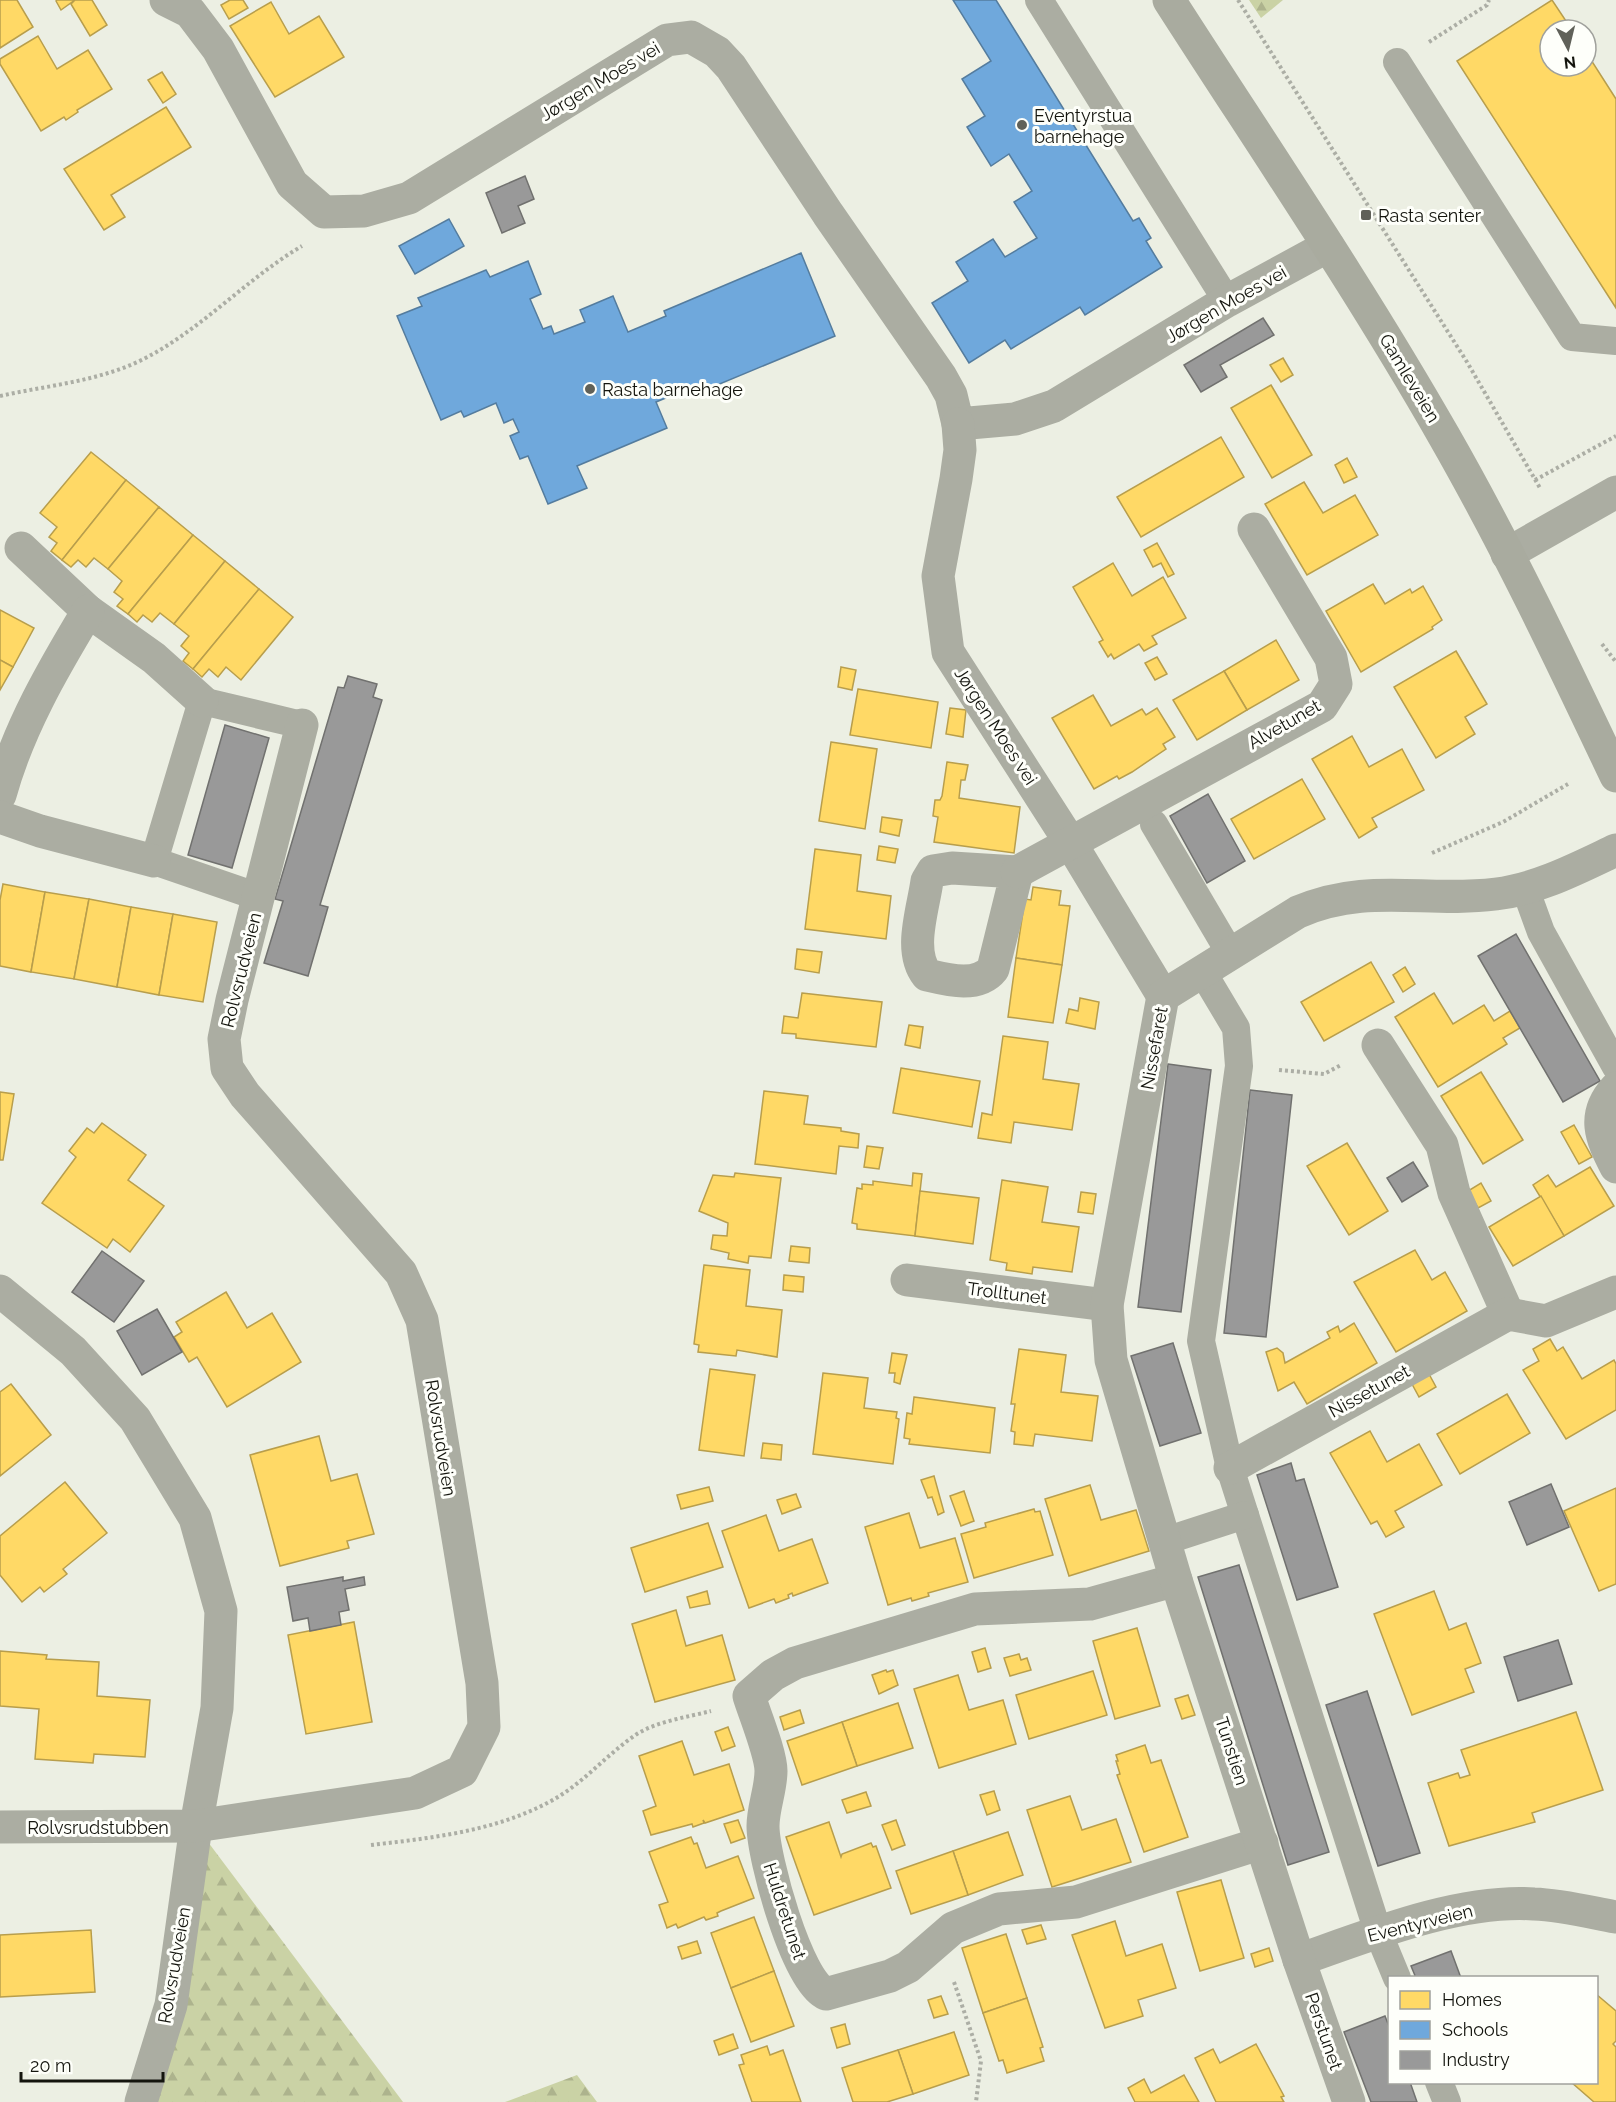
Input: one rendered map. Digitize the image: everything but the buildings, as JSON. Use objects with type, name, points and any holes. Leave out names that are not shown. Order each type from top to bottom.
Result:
[{"type":"main road","name":"Gamleveien","points":[[1169,0],[1328,246],[1444,436],[1507,554],[1616,776]]},
{"type":"street","points":[[167,0],[190,12],[218,49],[292,184],[324,212]]},
{"type":"street","name":"Jørgen Moes vei","points":[[324,212],[364,211],[409,198],[667,40],[691,37],[717,52],[731,67],[828,214],[942,377],[951,395],[958,424],[958,460],[938,576],[948,652],[1071,842],[1163,996]]},
{"type":"street","name":"Jørgen Moes vei","points":[[958,424],[1015,418],[1054,406],[1227,301],[1328,246]]},
{"type":"street","points":[[1507,554],[1616,492]]},
{"type":"street","name":"Alvetunet","points":[[1017,872],[1322,706],[1336,684],[1331,658],[1254,529]]},
{"type":"street","name":"Rolvsrudveien","points":[[21,548],[88,611],[153,658],[202,701]]},
{"type":"street","points":[[0,795],[8,765],[53,670],[88,611]]},
{"type":"street","name":"Rolvsrudveien","points":[[196,1826],[415,1793],[462,1771],[484,1726],[482,1683],[422,1320],[401,1273],[245,1095],[227,1068],[224,1039],[303,726]]},
{"type":"street","name":"Rolvsrudveien","points":[[0,817],[40,831],[154,861]]},
{"type":"street","name":"Nissefaret","points":[[1165,1540],[1111,1360],[1107,1305],[1163,996],[1298,912],[1318,903],[1367,893],[1396,896],[1498,894],[1525,888],[1575,870],[1616,850]]},
{"type":"street","points":[[1378,1045],[1442,1144],[1454,1193],[1508,1314],[1546,1321],[1616,1292]]},
{"type":"street","points":[[1616,1088],[1604,1101],[1600,1126],[1605,1146],[1616,1167]]},
{"type":"street","name":"Trolltunet","points":[[907,1280],[1107,1305]]},
{"type":"street","name":"Rolvsrudveien","points":[[0,1291],[73,1351],[135,1419],[195,1518],[221,1611],[217,1708],[196,1826],[171,2005],[141,2102]]},
{"type":"street","name":"Nissetunet","points":[[1230,1468],[1508,1314]]},
{"type":"street","name":"Tunstien","points":[[1165,1540],[1299,1960]]},
{"type":"street","name":"Huldretunet","points":[[1176,1580],[1090,1604],[975,1610],[795,1663],[773,1675],[749,1696],[771,1770],[763,1825],[769,1870],[799,1959],[809,1977],[826,1994],[890,1976],[908,1967],[953,1928],[999,1909],[1076,1902],[1262,1842]]},
{"type":"street","name":"Rolvsrudstubben","points":[[0,1827],[196,1826]]},
{"type":"street","name":"Eventyrveien","points":[[1299,1960],[1378,1932],[1465,1909],[1534,1904],[1616,1917]]},
{"type":"street","name":"Perstunet","points":[[1299,1960],[1349,2102]]},
{"type":"lane","points":[[1039,0],[1227,301]]},
{"type":"lane","points":[[1397,62],[1572,337],[1616,341]]},
{"type":"lane","points":[[154,861],[202,701]]},
{"type":"lane","name":"Rolvsrudveien","points":[[202,701],[303,726]]},
{"type":"lane","points":[[1154,824],[1230,953]]},
{"type":"lane","name":"Rolvsrudveien","points":[[154,861],[259,897]]},
{"type":"lane","points":[[1525,888],[1541,932],[1616,1067]]},
{"type":"lane","points":[[1202,971],[1236,1028],[1239,1066],[1201,1341],[1230,1468],[1378,1932],[1397,1976]]},
{"type":"lane","points":[[1165,1540],[1245,1515]]},
{"type":"lane","points":[[1440,2084],[1447,2102]]},
{"type":"path","points":[[1238,0],[1477,379],[1559,524]]},
{"type":"path","points":[[1397,62],[1487,5],[1489,0]]},
{"type":"path","points":[[0,396],[85,381],[134,363],[174,341],[285,256],[314,239],[324,212]]},
{"type":"path","points":[[1535,480],[1616,436]]},
{"type":"path","points":[[1595,634],[1616,662]]},
{"type":"path","points":[[1396,896],[1405,874],[1419,860],[1503,822],[1568,784]]},
{"type":"path","points":[[1239,1066],[1324,1074],[1378,1045]]},
{"type":"path","points":[[930,1946],[951,1974],[981,2061],[976,2102]]},
{"type":"green space","points":[[1249,0],[1283,0],[1261,18]]},
{"type":"green space","points":[[196,1826],[403,2102],[141,2102]]},
{"type":"green space","points":[[577,2075],[597,2102],[505,2102]]},
{"type":"place","name":"Eventyrstua barnehage","points":[[1022,125]]},
{"type":"place","name":"Rasta senter","points":[[1366,215]]},
{"type":"place","name":"Rasta barnehage","points":[[590,389]]}]
